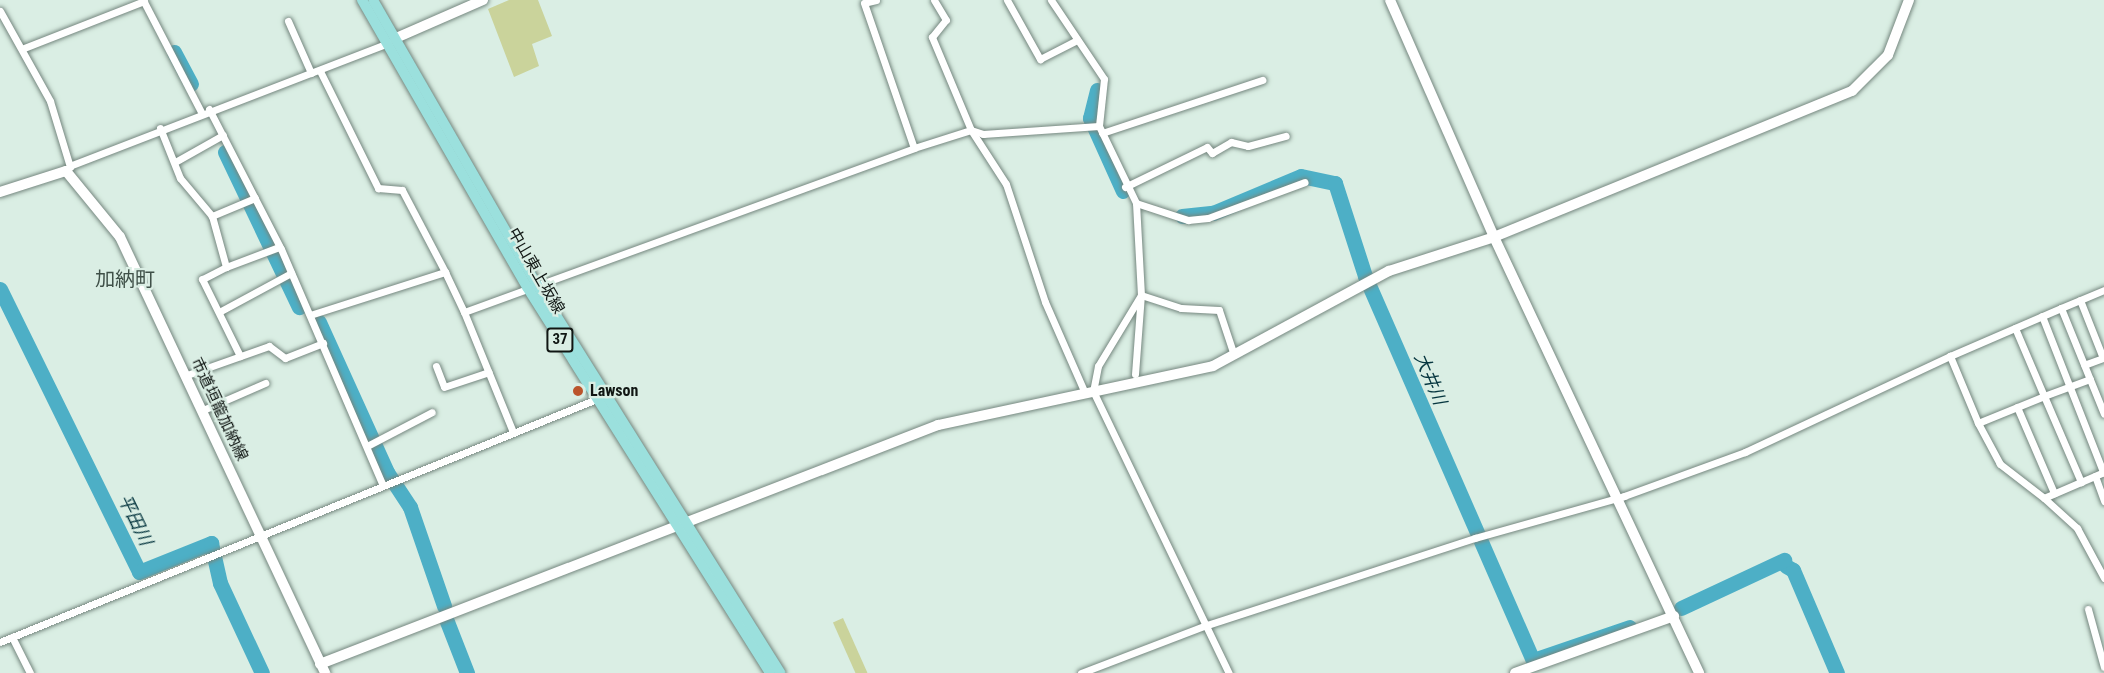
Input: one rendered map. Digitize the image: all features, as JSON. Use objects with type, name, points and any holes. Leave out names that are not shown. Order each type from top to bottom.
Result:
[{"type":"main road","name":"中山東上坂線","points":[[362,0],[392,41]]},
{"type":"main road","name":"中山東上坂線","points":[[373,0],[392,41],[532,286],[679,522],[780,673]]},
{"type":"main road","name":"中山東上坂線","points":[[679,522],[770,673]]},
{"type":"street","points":[[0,192],[56,170],[69,168],[201,112],[320,71],[483,0]]},
{"type":"street","points":[[876,0],[864,3],[914,148]]},
{"type":"street","points":[[934,0],[946,20],[932,37],[971,130],[1006,184],[1045,302],[1229,673]]},
{"type":"street","points":[[1006,0],[1040,59],[1077,40]]},
{"type":"street","points":[[1052,0],[1104,79],[1097,128],[1125,187],[1136,203],[1142,295],[1135,374]]},
{"type":"street","points":[[1390,0],[1494,237],[1620,498],[1699,673]]},
{"type":"street","points":[[322,668],[679,522],[938,425],[1089,392],[1191,373],[1234,356],[1368,282],[1418,259],[1494,237],[1852,91],[1888,55],[1909,0]]},
{"type":"street","points":[[24,48],[144,1],[201,112]]},
{"type":"street","points":[[0,10],[24,48],[69,168]]},
{"type":"street","points":[[288,21],[311,73]]},
{"type":"street","points":[[320,71],[378,188],[402,190],[464,312],[513,432]]},
{"type":"street","points":[[464,312],[914,148],[971,130],[983,134],[1097,128],[1262,80]]},
{"type":"street","points":[[210,109],[279,247],[388,480]]},
{"type":"street","points":[[160,128],[180,178],[212,216],[226,267]]},
{"type":"street","points":[[175,162],[223,135]]},
{"type":"street","points":[[1125,187],[1207,147],[1212,153],[1231,142],[1248,146],[1286,136]]},
{"type":"street","name":"市道垣籠加納線","points":[[69,168],[120,237],[187,375],[322,668]]},
{"type":"street","points":[[1136,203],[1188,220],[1208,218],[1305,182]]},
{"type":"street","points":[[212,216],[255,198]]},
{"type":"street","points":[[240,356],[202,279],[226,267],[279,247]]},
{"type":"street","points":[[310,315],[444,272]]},
{"type":"street","points":[[219,312],[291,273]]},
{"type":"street","points":[[1081,673],[1207,625],[1478,537],[1620,498],[1745,452],[1950,356],[2104,290]]},
{"type":"street","points":[[1089,392],[1098,366],[1142,295]]},
{"type":"street","points":[[1142,295],[1181,308],[1219,310],[1234,356]]},
{"type":"street","points":[[2080,300],[2103,358],[2084,365]]},
{"type":"street","points":[[2061,308],[2104,414]]},
{"type":"street","points":[[2042,316],[2104,472],[2044,498]]},
{"type":"street","points":[[2016,328],[2081,482]]},
{"type":"street","points":[[187,375],[269,346],[285,358],[323,343]]},
{"type":"street","points":[[1950,356],[1978,423],[2000,464],[2044,498],[2077,528],[2104,578]]},
{"type":"street","points":[[436,366],[444,387],[489,372]]},
{"type":"street","points":[[1978,423],[2090,379]]},
{"type":"street","points":[[203,410],[265,383]]},
{"type":"street","points":[[0,642],[388,480],[600,398]]},
{"type":"street","points":[[2017,407],[2054,493]]},
{"type":"street","points":[[371,444],[432,412]]},
{"type":"street","points":[[2095,476],[2104,501]]},
{"type":"street","points":[[2088,609],[2104,667]]},
{"type":"street","points":[[1515,673],[1674,616]]},
{"type":"street","points":[[12,637],[30,673]]},
{"type":"green space","points":[[509,0],[538,0],[552,36],[532,44],[539,66],[514,77],[488,9]]},
{"type":"green space","points":[[843,618],[867,673],[855,673],[833,622]]},
{"type":"waterway","points":[[174,52],[191,84]]},
{"type":"waterway","name":"大井川","points":[[1097,90],[1090,118],[1123,191]]},
{"type":"waterway","points":[[225,152],[299,307]]},
{"type":"waterway","name":"大井川","points":[[1182,216],[1213,213],[1301,176],[1335,183],[1365,276],[1533,660],[1630,627]]},
{"type":"waterway","name":"平田川","points":[[0,289],[139,572],[211,543],[220,583],[262,673]]},
{"type":"waterway","points":[[319,322],[387,472],[410,507],[444,606]]},
{"type":"waterway","name":"大井川","points":[[1681,608],[1784,560]]},
{"type":"waterway","name":"大井川","points":[[1786,566],[1793,570],[1837,673]]},
{"type":"waterway","points":[[446,619],[467,673]]},
{"type":"place","name":"Lawson","points":[[578,391]]},
{"type":"district","name":"加納町","points":[[125,279]]}]
